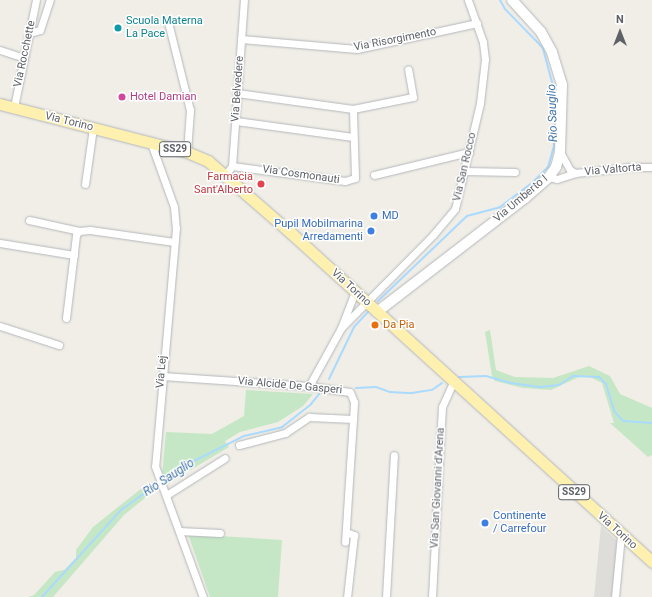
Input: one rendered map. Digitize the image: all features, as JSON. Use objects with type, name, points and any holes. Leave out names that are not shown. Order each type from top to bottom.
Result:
[{"type":"main road","name":"Via Torino","points":[[0,104],[187,152],[208,161],[355,291],[452,382],[652,562]]},
{"type":"street","name":"Via Rocchette","points":[[14,107],[36,0]]},
{"type":"street","points":[[29,33],[40,30],[50,0]]},
{"type":"street","name":"Via Belvedere","points":[[232,166],[244,0]]},
{"type":"street","name":"Via San Rocco","points":[[341,328],[433,236],[455,209],[469,152],[485,59],[484,42],[468,0]]},
{"type":"street","name":"Via Umberto I","points":[[377,312],[549,177],[556,167],[560,152],[562,85],[552,52],[541,32],[512,0]]},
{"type":"street","points":[[168,22],[190,110],[187,152]]},
{"type":"street","name":"Via Risorgimento","points":[[241,39],[356,50],[477,23]]},
{"type":"street","points":[[0,50],[24,58]]},
{"type":"street","points":[[237,93],[353,109],[413,97],[408,69]]},
{"type":"street","name":"Via Cosmonauti","points":[[232,166],[351,180],[354,178],[353,109]]},
{"type":"street","points":[[236,121],[353,137]]},
{"type":"street","points":[[85,184],[94,128]]},
{"type":"street","name":"Via Lej","points":[[151,143],[174,207],[176,228],[155,466],[158,477],[168,494],[179,531],[203,597]]},
{"type":"street","points":[[374,175],[469,152]]},
{"type":"street","name":"Via Valtorta","points":[[560,152],[565,163],[575,172]]},
{"type":"street","points":[[225,175],[232,166]]},
{"type":"street","name":"Via Valtorta","points":[[549,177],[557,179],[575,172],[631,167],[652,167]]},
{"type":"street","points":[[464,171],[515,172]]},
{"type":"street","points":[[29,220],[79,231],[90,230],[174,242]]},
{"type":"street","points":[[66,318],[76,235],[79,231]]},
{"type":"street","points":[[0,243],[74,255]]},
{"type":"street","points":[[310,386],[341,328],[355,291]]},
{"type":"street","points":[[0,326],[59,345]]},
{"type":"street","name":"Via Alcide De Gasperi","points":[[162,376],[310,386],[350,392],[354,402],[345,542]]},
{"type":"street","name":"Via San Giovanni d'Arena","points":[[432,597],[442,407],[452,382]]},
{"type":"street","points":[[239,445],[285,433],[308,417],[353,419]]},
{"type":"street","points":[[386,597],[394,455]]},
{"type":"street","points":[[168,494],[225,458]]},
{"type":"street","points":[[179,531],[220,533]]},
{"type":"street","name":"Via Alcide De Gasperi","points":[[346,532],[354,535],[348,597]]},
{"type":"street","points":[[615,597],[621,535]]},
{"type":"shaded area","points":[[601,526],[617,541],[612,597],[594,597]]},
{"type":"green space","points":[[490,330],[496,370],[515,377],[553,378],[589,366],[610,376],[620,394],[652,408],[652,455],[648,457],[610,423],[614,423],[602,383],[590,377],[579,377],[551,390],[523,388],[495,381],[492,376],[485,332]]},
{"type":"green space","points":[[246,390],[313,394],[303,406],[278,422],[240,432],[225,441],[229,447],[167,484],[162,476],[166,432],[212,434],[244,416]]},
{"type":"green space","points":[[154,484],[155,490],[124,515],[53,597],[28,597],[34,595],[55,572],[64,570],[76,558],[76,550],[93,527],[142,488]]},
{"type":"green space","points":[[188,534],[282,540],[278,597],[210,597]]},
{"type":"waterway","name":"Rio Sauglio","points":[[378,301],[467,216],[500,207],[533,182],[548,167],[554,146],[553,86],[543,48],[505,9],[500,0]]},
{"type":"waterway","name":"Rio Sauglio","points":[[329,379],[354,327],[369,311]]},
{"type":"waterway","points":[[459,377],[486,376],[511,383],[541,387],[559,385],[573,376],[599,377],[606,384],[614,411],[623,421],[652,423]]},
{"type":"waterway","points":[[356,388],[376,387],[390,392],[412,393],[432,390],[442,383]]},
{"type":"waterway","name":"Rio Sauglio","points":[[42,597],[121,510],[178,469],[244,436],[282,427],[311,404],[319,394]]},
{"type":"place","name":"Scuola Materna La Pace","points":[[118,28]]},
{"type":"place","name":"Hotel Damian","points":[[122,97]]},
{"type":"place","name":"Farmacia Sant'Alberto","points":[[261,184]]},
{"type":"place","name":"MD","points":[[374,216]]},
{"type":"place","name":"Pupil Mobilmarina Arredamenti","points":[[371,231]]},
{"type":"place","name":"Da Pia","points":[[375,325]]},
{"type":"place","name":"Continente / Carrefour","points":[[485,523]]}]
